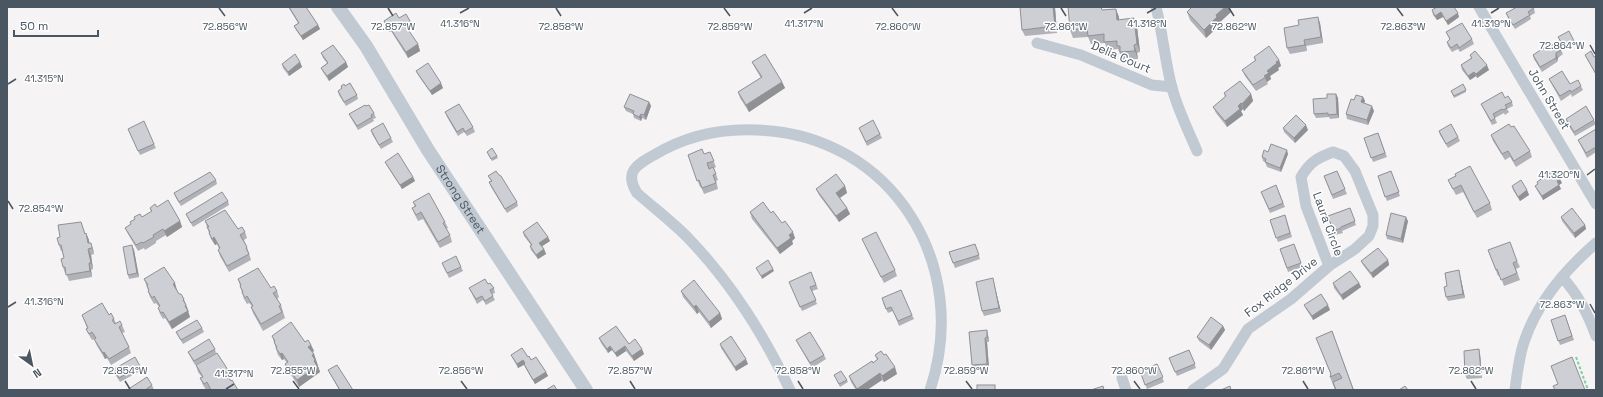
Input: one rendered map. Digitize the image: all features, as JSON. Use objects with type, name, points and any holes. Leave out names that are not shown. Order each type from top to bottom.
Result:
[{"type":"street","name":"Strong Street","points":[[338,7],[366,46],[428,150],[586,390]]},
{"type":"street","points":[[1156,7],[1162,28],[1172,87],[1181,115],[1197,151]]},
{"type":"street","name":"John Street","points":[[1479,7],[1596,204]]},
{"type":"street","name":"Delia Court","points":[[1037,43],[1081,55],[1152,85],[1172,87]]},
{"type":"street","points":[[790,390],[765,340],[728,284],[689,239],[637,193],[631,184],[631,176],[636,167],[664,149],[702,134],[724,130],[770,130],[806,137],[827,144],[846,154],[881,180],[907,210],[919,229],[929,250],[938,282],[942,321],[941,336],[937,364],[930,390]]},
{"type":"street","name":"Laura Circle","points":[[1329,266],[1306,206],[1302,191],[1300,177],[1309,164],[1320,157],[1333,152],[1344,156],[1355,171],[1373,215],[1373,226]]},
{"type":"street","name":"Fox Ridge Drive","points":[[1193,390],[1223,369],[1248,330],[1291,299],[1329,266],[1355,249],[1369,236],[1373,226]]},
{"type":"street","points":[[1515,390],[1518,366],[1524,341],[1532,322],[1562,277],[1572,265],[1596,243]]},
{"type":"street","points":[[1562,277],[1571,287],[1584,307],[1596,336]]},
{"type":"street","points":[[1122,378],[1126,390]]},
{"type":"path","points":[[1576,357],[1588,390]]},
{"type":"building","points":[[289,7],[306,7],[318,25],[301,36],[294,26],[299,23]]},
{"type":"building","points":[[1020,7],[1053,7],[1055,26],[1022,30]]},
{"type":"building","points":[[1068,7],[1101,7],[1102,10],[1116,9],[1117,20],[1134,18],[1137,44],[1134,45],[1135,51],[1120,52],[1120,46],[1117,46],[1117,41],[1104,42],[1104,34],[1088,36],[1087,28],[1070,30]]},
{"type":"building","points":[[1192,7],[1225,7],[1216,15],[1217,17],[1204,30],[1187,12]]},
{"type":"building","points":[[1437,7],[1454,7],[1458,13],[1446,21],[1441,12],[1435,16],[1432,10]]},
{"type":"building","points":[[1517,7],[1534,8],[1528,12],[1530,15],[1513,25],[1506,13]]},
{"type":"building","points":[[396,13],[399,18],[406,14],[410,21],[405,25],[418,44],[406,52],[384,21]]},
{"type":"building","points":[[1318,17],[1321,37],[1304,40],[1305,45],[1287,48],[1284,28],[1299,25],[1298,20]]},
{"type":"building","points":[[1462,23],[1472,39],[1459,48],[1457,44],[1451,48],[1447,42],[1450,39],[1446,32]]},
{"type":"building","points":[[1569,31],[1574,41],[1564,47],[1558,37]]},
{"type":"building","points":[[1557,42],[1561,50],[1556,53],[1556,58],[1540,67],[1533,55],[1548,45],[1549,47]]},
{"type":"building","points":[[333,45],[346,62],[327,76],[321,68],[328,63],[321,53]]},
{"type":"building","points":[[1269,46],[1279,60],[1267,71],[1269,73],[1264,76],[1266,77],[1253,85],[1242,70],[1256,60],[1254,57]]},
{"type":"building","points":[[1475,51],[1487,65],[1476,74],[1474,72],[1468,76],[1461,65],[1472,58],[1470,55]]},
{"type":"building","points":[[1591,51],[1594,57],[1596,56],[1596,74],[1585,55]]},
{"type":"building","points":[[295,54],[300,62],[288,72],[282,64]]},
{"type":"building","points":[[765,54],[782,82],[746,105],[738,92],[762,77],[752,62]]},
{"type":"building","points":[[428,63],[441,83],[430,91],[416,71]]},
{"type":"building","points":[[1562,71],[1570,84],[1578,80],[1581,86],[1560,96],[1549,79]]},
{"type":"building","points":[[1240,81],[1251,94],[1242,104],[1241,103],[1238,106],[1240,109],[1225,121],[1213,107],[1226,96],[1224,93]]},
{"type":"building","points":[[350,83],[357,95],[344,102],[338,91],[344,84],[345,86]]},
{"type":"building","points":[[1463,84],[1466,90],[1454,96],[1451,91]]},
{"type":"building","points":[[1502,92],[1505,98],[1508,96],[1512,102],[1505,105],[1507,108],[1493,114],[1495,118],[1491,121],[1481,104]]},
{"type":"building","points":[[630,94],[649,102],[644,115],[641,114],[639,117],[633,114],[634,111],[624,107]]},
{"type":"building","points":[[1327,94],[1336,94],[1337,114],[1314,114],[1313,99],[1327,98]]},
{"type":"building","points":[[1356,95],[1363,97],[1361,102],[1372,106],[1367,120],[1346,114],[1351,99],[1354,100]]},
{"type":"building","points":[[459,104],[473,127],[465,132],[463,128],[457,132],[445,112]]},
{"type":"building","points":[[365,105],[369,105],[374,113],[371,115],[372,117],[357,126],[349,114]]},
{"type":"building","points":[[1586,106],[1594,120],[1574,132],[1566,119]]},
{"type":"building","points":[[1296,115],[1306,125],[1294,138],[1283,128]]},
{"type":"building","points":[[873,120],[880,134],[866,142],[859,128]]},
{"type":"building","points":[[144,121],[154,144],[138,151],[128,129]]},
{"type":"building","points":[[383,123],[391,138],[379,145],[371,130]]},
{"type":"building","points":[[1451,124],[1458,137],[1446,144],[1439,131]]},
{"type":"building","points":[[1509,124],[1511,127],[1514,126],[1530,151],[1514,161],[1508,151],[1502,154],[1491,135]]},
{"type":"building","points":[[1596,129],[1596,147],[1586,153],[1578,140]]},
{"type":"building","points":[[1378,133],[1385,153],[1371,158],[1364,138]]},
{"type":"building","points":[[1271,144],[1287,150],[1280,168],[1265,162],[1266,159],[1262,157],[1264,150],[1268,152]]},
{"type":"building","points":[[492,148],[497,156],[491,159],[487,152]]},
{"type":"building","points":[[702,149],[704,154],[710,152],[714,161],[707,163],[709,169],[713,167],[716,174],[713,175],[716,183],[702,188],[699,180],[697,181],[688,155]]},
{"type":"building","points":[[398,153],[413,177],[400,185],[385,162]]},
{"type":"building","points":[[1470,166],[1490,203],[1474,212],[1461,185],[1453,189],[1448,180],[1456,176],[1455,174]]},
{"type":"building","points":[[496,171],[501,176],[517,202],[505,209],[489,182],[492,181],[488,176]]},
{"type":"building","points":[[1337,171],[1345,189],[1332,195],[1324,176]]},
{"type":"building","points":[[1391,171],[1399,192],[1385,197],[1378,176]]},
{"type":"building","points":[[1556,171],[1560,179],[1557,181],[1559,185],[1542,196],[1535,186],[1538,184],[1537,182],[1551,172],[1552,174]]},
{"type":"building","points":[[210,172],[216,180],[179,202],[174,193]]},
{"type":"building","points":[[836,174],[845,186],[836,193],[847,208],[836,216],[816,189]]},
{"type":"building","points":[[1521,180],[1527,190],[1518,197],[1512,186]]},
{"type":"building","points":[[1276,185],[1283,203],[1269,209],[1261,192]]},
{"type":"building","points":[[222,192],[228,201],[191,223],[186,214]]},
{"type":"building","points":[[429,193],[445,222],[443,223],[450,235],[438,242],[421,212],[416,215],[412,208],[416,206],[413,202]]},
{"type":"building","points":[[168,200],[180,221],[164,231],[163,229],[153,235],[154,237],[143,243],[142,242],[136,245],[125,228],[131,224],[130,222],[135,219],[134,217],[140,214],[142,217],[152,211],[150,208],[155,204],[157,207]]},
{"type":"building","points":[[763,202],[771,213],[773,211],[782,223],[785,221],[793,232],[789,235],[791,238],[777,248],[750,212]]},
{"type":"building","points":[[1350,208],[1355,221],[1333,231],[1328,216]]},
{"type":"building","points":[[1572,208],[1585,225],[1574,233],[1561,217]]},
{"type":"building","points":[[225,210],[238,229],[242,227],[245,232],[240,235],[249,254],[227,266],[218,250],[220,248],[214,237],[212,239],[209,233],[210,232],[207,227],[209,227],[205,221]]},
{"type":"building","points":[[1391,213],[1406,217],[1401,239],[1386,235]]},
{"type":"building","points":[[1285,215],[1290,233],[1276,238],[1270,220]]},
{"type":"building","points":[[81,222],[85,234],[86,233],[88,243],[91,243],[92,248],[88,249],[91,263],[89,263],[90,271],[66,275],[65,267],[63,267],[61,259],[64,258],[61,245],[59,245],[57,238],[60,237],[58,225]]},
{"type":"building","points":[[537,222],[548,237],[539,243],[544,249],[536,255],[530,246],[532,245],[523,232]]},
{"type":"building","points":[[876,232],[895,270],[881,277],[862,239]]},
{"type":"building","points":[[1510,242],[1517,261],[1513,263],[1517,273],[1501,280],[1488,250]]},
{"type":"building","points":[[975,244],[979,255],[953,263],[949,252]]},
{"type":"building","points":[[1294,244],[1301,263],[1287,268],[1280,249]]},
{"type":"building","points":[[132,245],[137,273],[128,275],[123,247]]},
{"type":"building","points":[[1378,248],[1388,260],[1371,273],[1361,261]]},
{"type":"building","points":[[456,256],[461,267],[447,273],[442,263]]},
{"type":"building","points":[[768,260],[773,269],[761,276],[756,268]]},
{"type":"building","points":[[164,267],[175,283],[173,284],[179,294],[181,294],[184,299],[185,306],[188,311],[169,322],[163,312],[161,313],[158,308],[160,306],[154,296],[152,298],[148,291],[148,285],[144,279]]},
{"type":"building","points":[[258,268],[271,288],[274,286],[277,291],[273,293],[281,305],[279,306],[282,312],[261,324],[251,307],[253,306],[247,296],[245,298],[238,279]]},
{"type":"building","points":[[1459,270],[1463,294],[1446,297],[1444,287],[1447,286],[1445,273]]},
{"type":"building","points":[[1350,271],[1359,283],[1341,295],[1333,283]]},
{"type":"building","points":[[811,272],[816,285],[810,287],[816,300],[800,307],[789,282]]},
{"type":"building","points":[[993,278],[999,308],[982,311],[976,282]]},
{"type":"building","points":[[485,279],[488,284],[490,283],[494,288],[490,290],[493,296],[485,301],[482,296],[476,299],[469,288]]},
{"type":"building","points":[[694,280],[720,313],[709,322],[696,305],[694,307],[681,291]]},
{"type":"building","points":[[901,290],[912,315],[898,321],[891,307],[886,309],[882,298]]},
{"type":"building","points":[[1321,294],[1328,305],[1312,316],[1304,305]]},
{"type":"building","points":[[102,303],[109,315],[111,313],[114,319],[112,320],[115,324],[120,321],[122,325],[119,327],[129,347],[109,359],[94,339],[96,338],[92,332],[89,334],[82,315]]},
{"type":"building","points":[[1565,315],[1572,336],[1558,341],[1551,320]]},
{"type":"building","points":[[1211,317],[1223,326],[1209,345],[1197,337]]},
{"type":"building","points":[[197,320],[202,328],[181,340],[176,332]]},
{"type":"building","points":[[291,322],[305,342],[308,340],[311,345],[308,347],[314,354],[312,355],[317,366],[297,380],[285,364],[288,362],[282,353],[280,354],[276,348],[275,341],[272,336]]},
{"type":"building","points":[[616,326],[629,344],[635,339],[642,349],[632,356],[625,346],[615,353],[610,346],[607,349],[599,338]]},
{"type":"building","points":[[987,330],[987,337],[985,338],[987,364],[972,365],[969,332]]},
{"type":"building","points":[[1332,331],[1353,389],[1350,390],[1336,390],[1333,382],[1342,378],[1339,373],[1330,377],[1331,374],[1316,338]]},
{"type":"building","points":[[810,332],[824,355],[810,363],[796,340]]},
{"type":"building","points":[[731,336],[746,359],[735,367],[720,344]]},
{"type":"building","points":[[209,339],[215,349],[194,361],[188,352]]},
{"type":"building","points":[[522,348],[531,360],[536,357],[546,372],[533,380],[523,360],[517,364],[511,355]]},
{"type":"building","points":[[1479,349],[1481,373],[1465,375],[1464,351]]},
{"type":"building","points":[[1189,350],[1195,364],[1175,372],[1169,358]]},
{"type":"building","points":[[881,351],[884,355],[886,354],[895,367],[882,376],[880,373],[857,389],[849,376],[872,361],[873,363],[878,359],[875,355]]},
{"type":"building","points":[[217,353],[228,370],[225,372],[238,390],[211,390],[207,382],[204,384],[200,378],[203,377],[196,365]]},
{"type":"building","points":[[135,357],[140,366],[119,378],[114,369]]},
{"type":"building","points":[[1572,357],[1585,390],[1555,390],[1553,386],[1558,384],[1551,366]]},
{"type":"building","points":[[1157,364],[1163,377],[1145,385],[1140,371]]},
{"type":"building","points":[[337,365],[353,390],[340,390],[328,370]]},
{"type":"building","points":[[841,371],[847,380],[839,384],[834,375]]},
{"type":"building","points":[[147,377],[152,385],[145,390],[127,390]]},
{"type":"building","points":[[554,385],[557,390],[546,390]]},
{"type":"building","points":[[977,385],[995,385],[995,390],[977,390]]},
{"type":"building","points":[[1103,386],[1104,390],[1091,390]]},
{"type":"building","points":[[1230,386],[1231,390],[1221,390]]},
{"type":"building","points":[[1405,386],[1408,390],[1399,390]]}]
